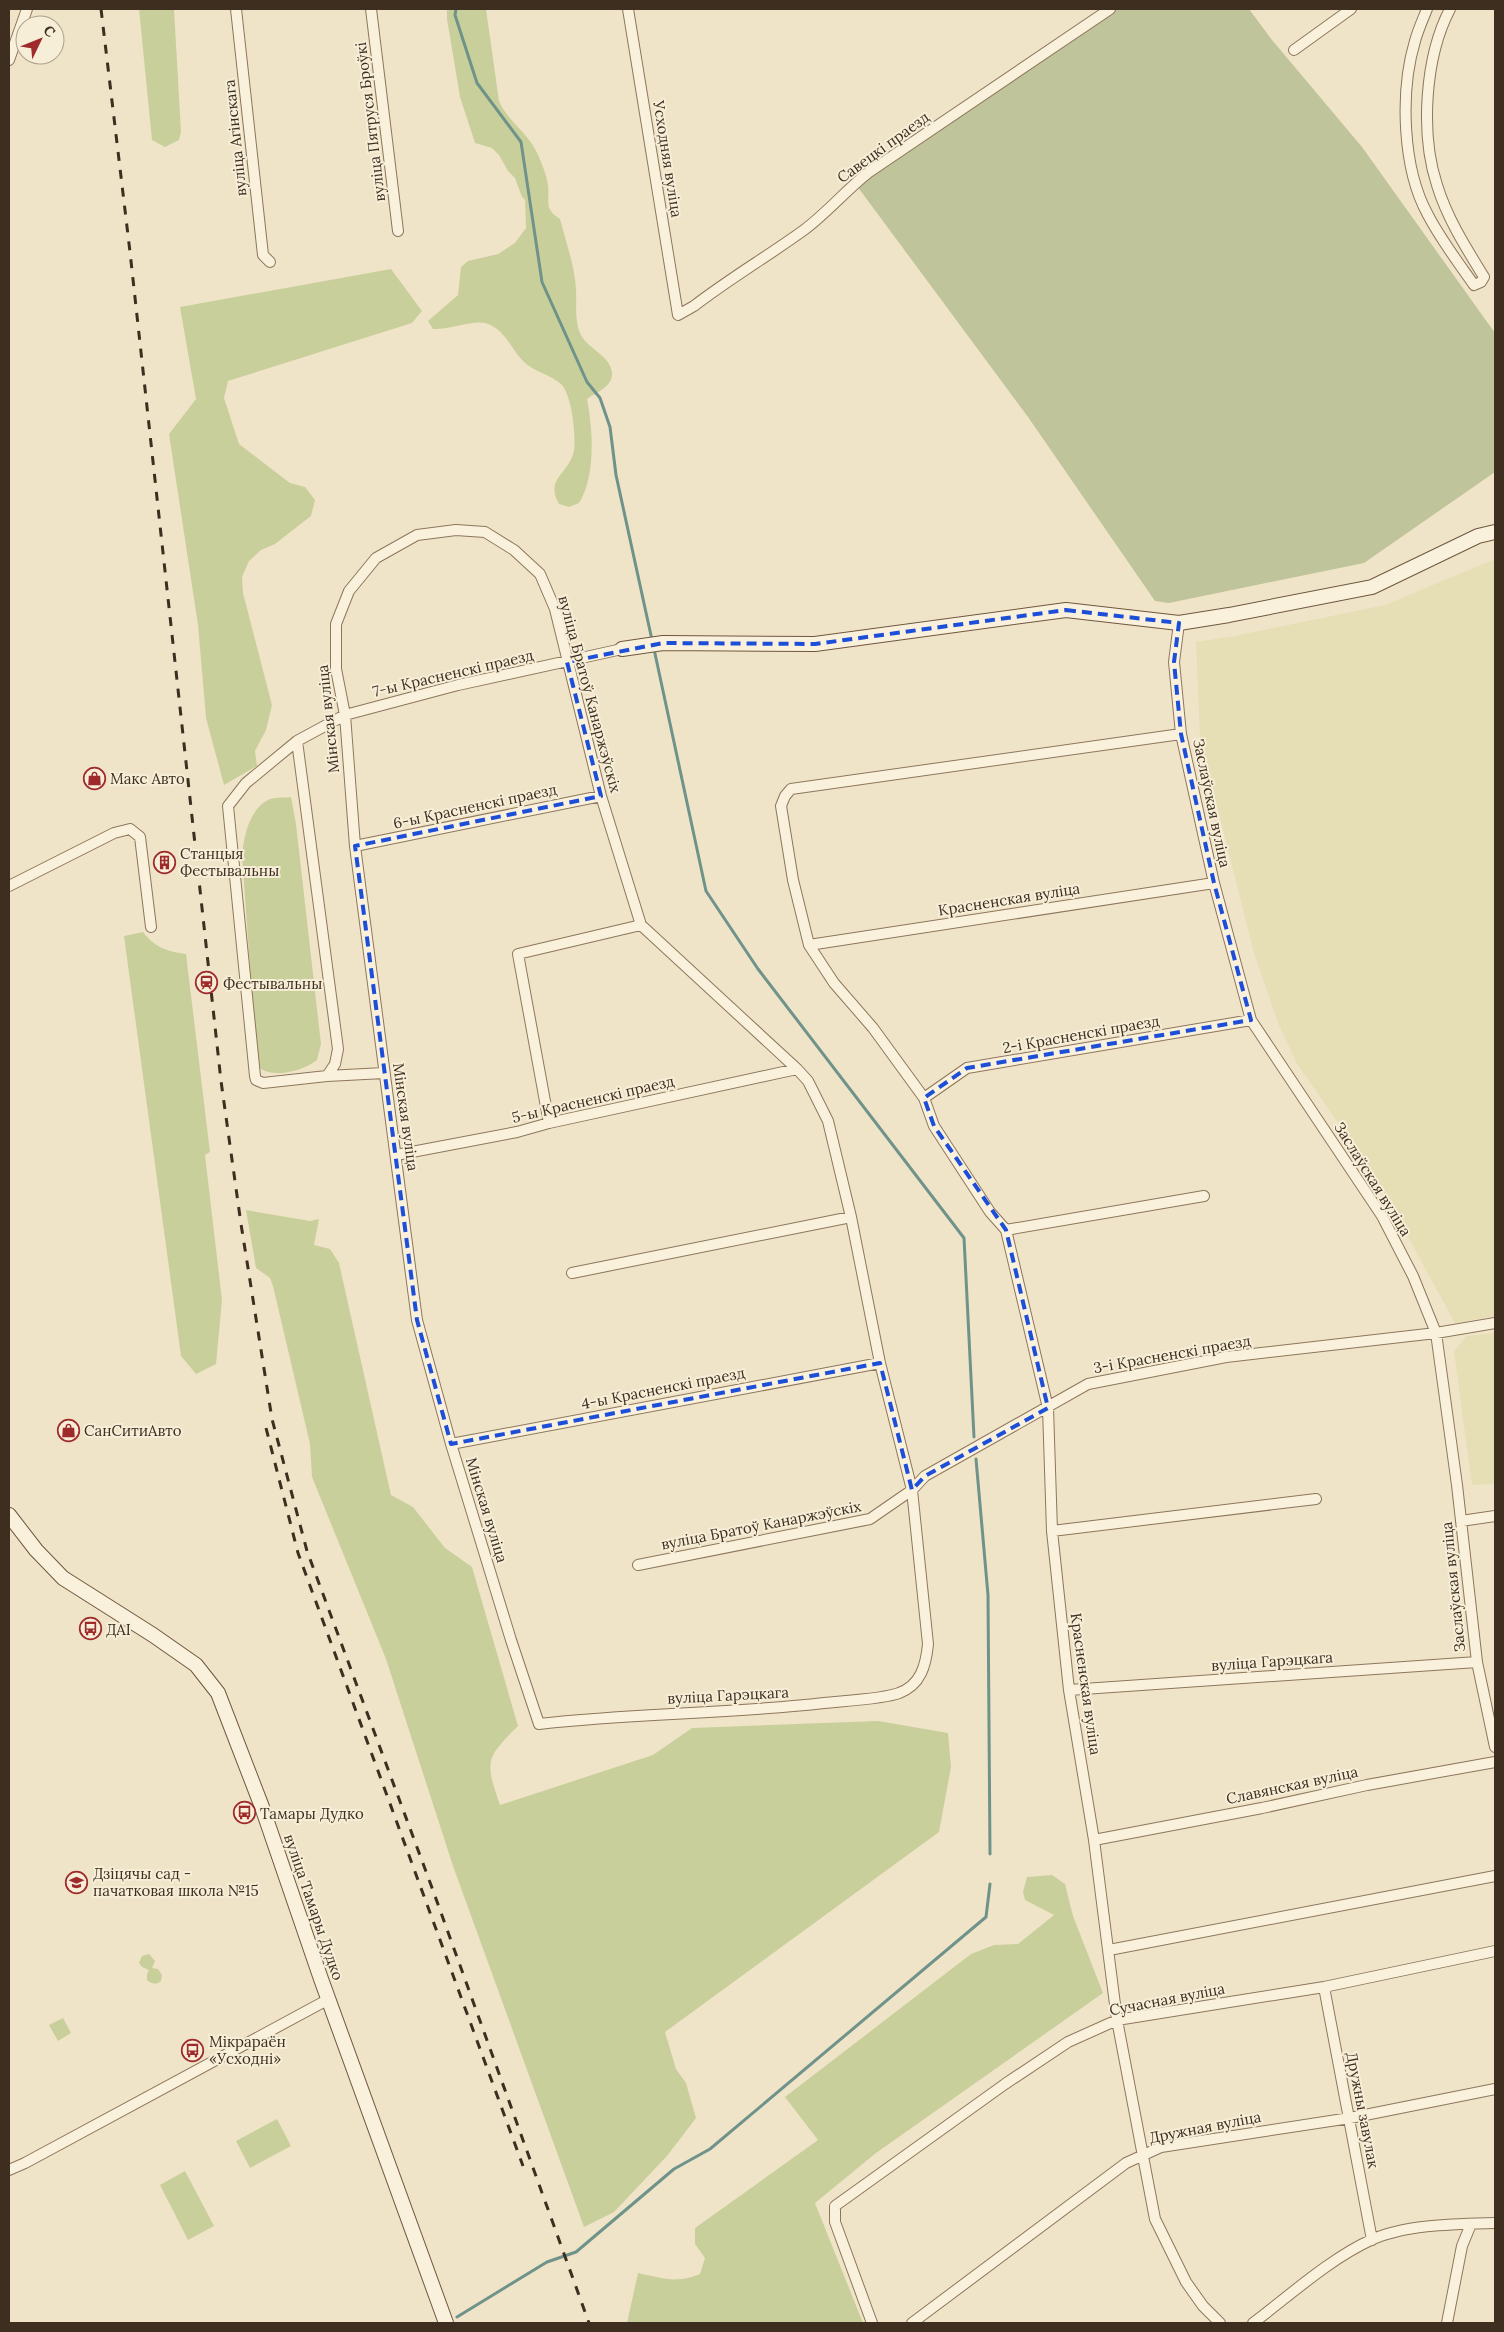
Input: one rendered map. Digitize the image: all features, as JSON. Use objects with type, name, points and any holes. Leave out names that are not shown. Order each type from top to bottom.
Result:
[{"type":"street","points":[[9,60],[27,9]]},
{"type":"street","name":"вуліца Агінскага","points":[[236,9],[263,254],[270,262]]},
{"type":"street","name":"вуліца Пятруся Броўкі","points":[[371,9],[398,231]]},
{"type":"street","name":"Усходняя вуліца","points":[[628,9],[678,315]]},
{"type":"street","name":"Савецкі праезд","points":[[678,315],[694,306],[804,229],[831,208],[848,189],[869,172],[1110,9]]},
{"type":"street","points":[[1294,50],[1351,9]]},
{"type":"street","points":[[1427,9],[1415,40],[1407,80],[1406,122],[1413,174],[1427,214],[1474,285],[1481,282],[1484,277],[1466,248],[1436,185],[1428,144],[1428,91],[1435,49],[1450,9]]},
{"type":"street","name":"вуліца Братоў Канаржэўскіх","points":[[417,535],[456,530],[485,532],[514,550],[540,574],[556,609],[601,796],[641,925]]},
{"type":"street","points":[[622,649],[663,642],[816,644],[1066,610],[1179,623],[1229,616],[1372,587],[1478,536],[1495,532]]},
{"type":"street","name":"Мінская вуліца","points":[[417,535],[376,558],[349,591],[336,624],[336,669],[345,716],[355,846],[417,1320],[511,1640],[539,1724]]},
{"type":"street","name":"Заслаўская вуліца","points":[[1179,623],[1174,662],[1181,734],[1214,883],[1251,1020],[1382,1216],[1413,1276],[1436,1333],[1461,1521],[1477,1662],[1495,1747]]},
{"type":"street","name":"7-ы Красненскі праезд","points":[[327,1076],[263,1083],[256,1080],[228,806],[246,783],[297,741],[345,716],[458,685],[622,649]]},
{"type":"street","name":"Заслаўская вуліца","points":[[791,789],[1181,734]]},
{"type":"street","points":[[297,741],[338,1049],[335,1064],[327,1076]]},
{"type":"street","name":"Красненская вуліца","points":[[791,789],[785,796],[781,806],[793,880],[809,945],[834,983],[873,1028],[924,1098],[934,1126],[990,1212],[1006,1230],[1048,1408],[1052,1531],[1069,1690],[1094,1840],[1117,2020],[1155,2219],[1186,2282],[1203,2306],[1220,2323]]},
{"type":"street","name":"6-ы Красненскі праезд","points":[[355,846],[601,796]]},
{"type":"street","points":[[9,886],[114,833],[130,829],[140,837],[150,927]]},
{"type":"street","name":"Красненская вуліца","points":[[809,945],[1214,883]]},
{"type":"street","points":[[549,1123],[518,954],[641,925],[797,1069],[808,1081],[828,1121],[851,1217],[880,1363],[912,1490]]},
{"type":"street","name":"2-і Красненскі праезд","points":[[924,1098],[967,1068],[1251,1020]]},
{"type":"street","name":"5-ы Красненскі праезд","points":[[396,1155],[517,1132],[549,1123],[797,1069]]},
{"type":"street","points":[[327,1076],[384,1073]]},
{"type":"street","points":[[1006,1230],[1204,1196]]},
{"type":"street","points":[[572,1273],[851,1217]]},
{"type":"street","name":"3-і Красненскі праезд","points":[[912,1490],[924,1476],[1088,1384],[1226,1357],[1436,1333],[1495,1323]]},
{"type":"street","name":"4-ы Красненскі праезд","points":[[452,1444],[880,1363]]},
{"type":"street","name":"вуліца Братоў Канаржэўскіх","points":[[638,1565],[870,1519],[912,1490]]},
{"type":"street","name":"вуліца Гарэцкага","points":[[539,1724],[605,1716],[791,1707],[899,1694],[915,1684],[926,1664],[928,1644],[912,1490]]},
{"type":"street","points":[[1052,1531],[1316,1499]]},
{"type":"street","name":"вуліца Тамары Дудко","points":[[9,1515],[36,1550],[63,1578],[153,1635],[196,1665],[218,1693],[262,1807],[446,2323]]},
{"type":"street","points":[[1461,1521],[1495,1516]]},
{"type":"street","name":"вуліца Гарэцкага","points":[[1069,1690],[1477,1662]]},
{"type":"street","name":"Славянская вуліца","points":[[1094,1840],[1262,1808],[1368,1785],[1495,1762]]},
{"type":"street","points":[[1109,1950],[1495,1876]]},
{"type":"street","name":"Сучасная вуліца","points":[[872,2323],[835,2222],[836,2206],[1005,2084],[1060,2048],[1117,2020],[1324,1987],[1495,1951]]},
{"type":"street","name":"Дружны завулак","points":[[1324,1987],[1372,2240]]},
{"type":"street","name":"вуліца Тамары Дудко","points":[[25,2163],[147,2095],[329,1999]]},
{"type":"street","name":"Дружная вуліца","points":[[912,2323],[1126,2163],[1161,2147],[1350,2118],[1495,2088]]},
{"type":"street","points":[[9,2170],[25,2163]]},
{"type":"street","points":[[9,2176],[25,2163]]},
{"type":"street","points":[[1253,2323],[1342,2257],[1372,2240],[1400,2230],[1495,2223]]},
{"type":"street","points":[[1446,2323],[1462,2246],[1471,2224]]},
{"type":"highlighted area","points":[[1066,610],[1179,623],[1174,662],[1181,734],[1214,883],[1251,1020],[967,1068],[924,1098],[934,1126],[1006,1230],[1048,1408],[925,1476],[912,1490],[880,1363],[451,1444],[417,1320],[355,846],[601,796],[567,662],[663,643],[815,644]]},
{"type":"shaded area","points":[[1495,559],[1495,1316],[1455,1323],[1372,1171],[1297,1064],[1278,1023],[1254,953],[1200,738],[1196,642],[1235,636],[1385,605]]},
{"type":"shaded area","points":[[1495,1333],[1495,1484],[1472,1485],[1454,1352],[1466,1336]]},
{"type":"green space","points":[[139,9],[174,9],[181,132],[179,140],[165,147],[152,140]]},
{"type":"green space","points":[[447,9],[486,9],[499,101],[530,141],[541,162],[547,181],[549,208],[560,219],[572,263],[577,319],[581,335],[584,340],[604,357],[611,367],[612,378],[610,382],[587,399],[592,438],[591,466],[579,503],[569,507],[559,504],[554,488],[559,476],[572,458],[574,450],[574,425],[565,389],[553,378],[533,369],[525,363],[503,334],[492,326],[480,322],[433,329],[428,321],[458,295],[461,267],[468,261],[498,254],[515,243],[526,228],[525,200],[515,178],[492,148],[475,143],[460,97]]},
{"type":"green space","points":[[1118,9],[1249,9],[1272,40],[1362,147],[1495,333],[1495,472],[1364,563],[1169,603],[1155,601],[1028,417],[857,186]]},
{"type":"green space","points":[[391,269],[422,311],[412,323],[228,381],[224,398],[239,444],[290,483],[305,487],[315,500],[311,516],[275,544],[261,550],[249,561],[242,577],[243,593],[272,705],[266,730],[255,751],[257,766],[224,785],[206,718],[198,625],[169,434],[196,399],[180,307]]},
{"type":"green space","points":[[291,797],[296,824],[321,1044],[317,1060],[311,1064],[296,1070],[271,1073],[257,1066],[242,855],[246,832],[256,810],[270,799]]},
{"type":"green space","points":[[143,932],[162,948],[186,954],[210,1152],[205,1155],[222,1300],[216,1364],[196,1374],[181,1356],[124,936]]},
{"type":"green space","points":[[246,1210],[310,1221],[319,1219],[314,1245],[330,1249],[339,1263],[391,1495],[413,1507],[445,1548],[472,1567],[518,1726],[499,1746],[491,1761],[492,1779],[500,1805],[653,1755],[692,1728],[878,1721],[948,1733],[951,1767],[939,1832],[665,2032],[676,2069],[686,2083],[696,2118],[667,2156],[614,2212],[584,2227],[453,1866],[386,1659],[312,1477],[310,1444],[273,1286],[270,1278],[256,1268]]},
{"type":"green space","points":[[1052,1875],[1065,1884],[1073,1916],[1103,1993],[876,2153],[815,2203],[863,2323],[627,2323],[638,2273],[676,2279],[684,2279],[700,2274],[705,2258],[695,2244],[695,2228],[818,2140],[785,2097],[971,1954],[994,1945],[1018,1944],[1054,1915],[1025,1900],[1023,1892],[1027,1877]]},
{"type":"green space","points":[[149,1954],[155,1961],[152,1968],[158,1969],[162,1975],[161,1981],[157,1983],[147,1980],[149,1970],[142,1967],[139,1963],[142,1956]]},
{"type":"green space","points":[[63,2018],[71,2033],[58,2041],[49,2025]]},
{"type":"green space","points":[[277,2119],[291,2146],[250,2168],[236,2141]]},
{"type":"green space","points":[[185,2171],[214,2226],[188,2240],[160,2185]]},
{"type":"waterway","points":[[456,9],[455,15],[477,83],[521,142],[542,282],[587,382],[600,398],[610,427],[616,475],[652,640]]},
{"type":"waterway","points":[[654,649],[706,891],[758,969],[964,1238],[974,1437]]},
{"type":"waterway","points":[[976,1459],[988,1595],[990,1854]]},
{"type":"waterway","points":[[457,2317],[547,2262],[576,2252],[674,2169],[710,2149],[986,1917],[990,1884]]},
{"type":"railway","points":[[101,9],[130,252],[221,1081],[241,1224],[272,1419],[307,1551],[431,1885],[589,2323]]},
{"type":"railway","points":[[266,1428],[298,1553],[523,2166]]},
{"type":"place","name":"Макс Авто","points":[[94,778]]},
{"type":"place","name":"Станцыя Фестывальны","points":[[164,862]]},
{"type":"place","name":"Фестывальны","points":[[207,983]]},
{"type":"place","name":"СанСитиАвто","points":[[68,1430]]},
{"type":"place","name":"ДАІ","points":[[90,1629]]},
{"type":"place","name":"Тамары Дудко","points":[[244,1813]]},
{"type":"place","name":"Дзіцячы сад - пачатковая школа №15","points":[[77,1882]]},
{"type":"place","name":"Мікрараён «Усходні»","points":[[193,2050]]}]
